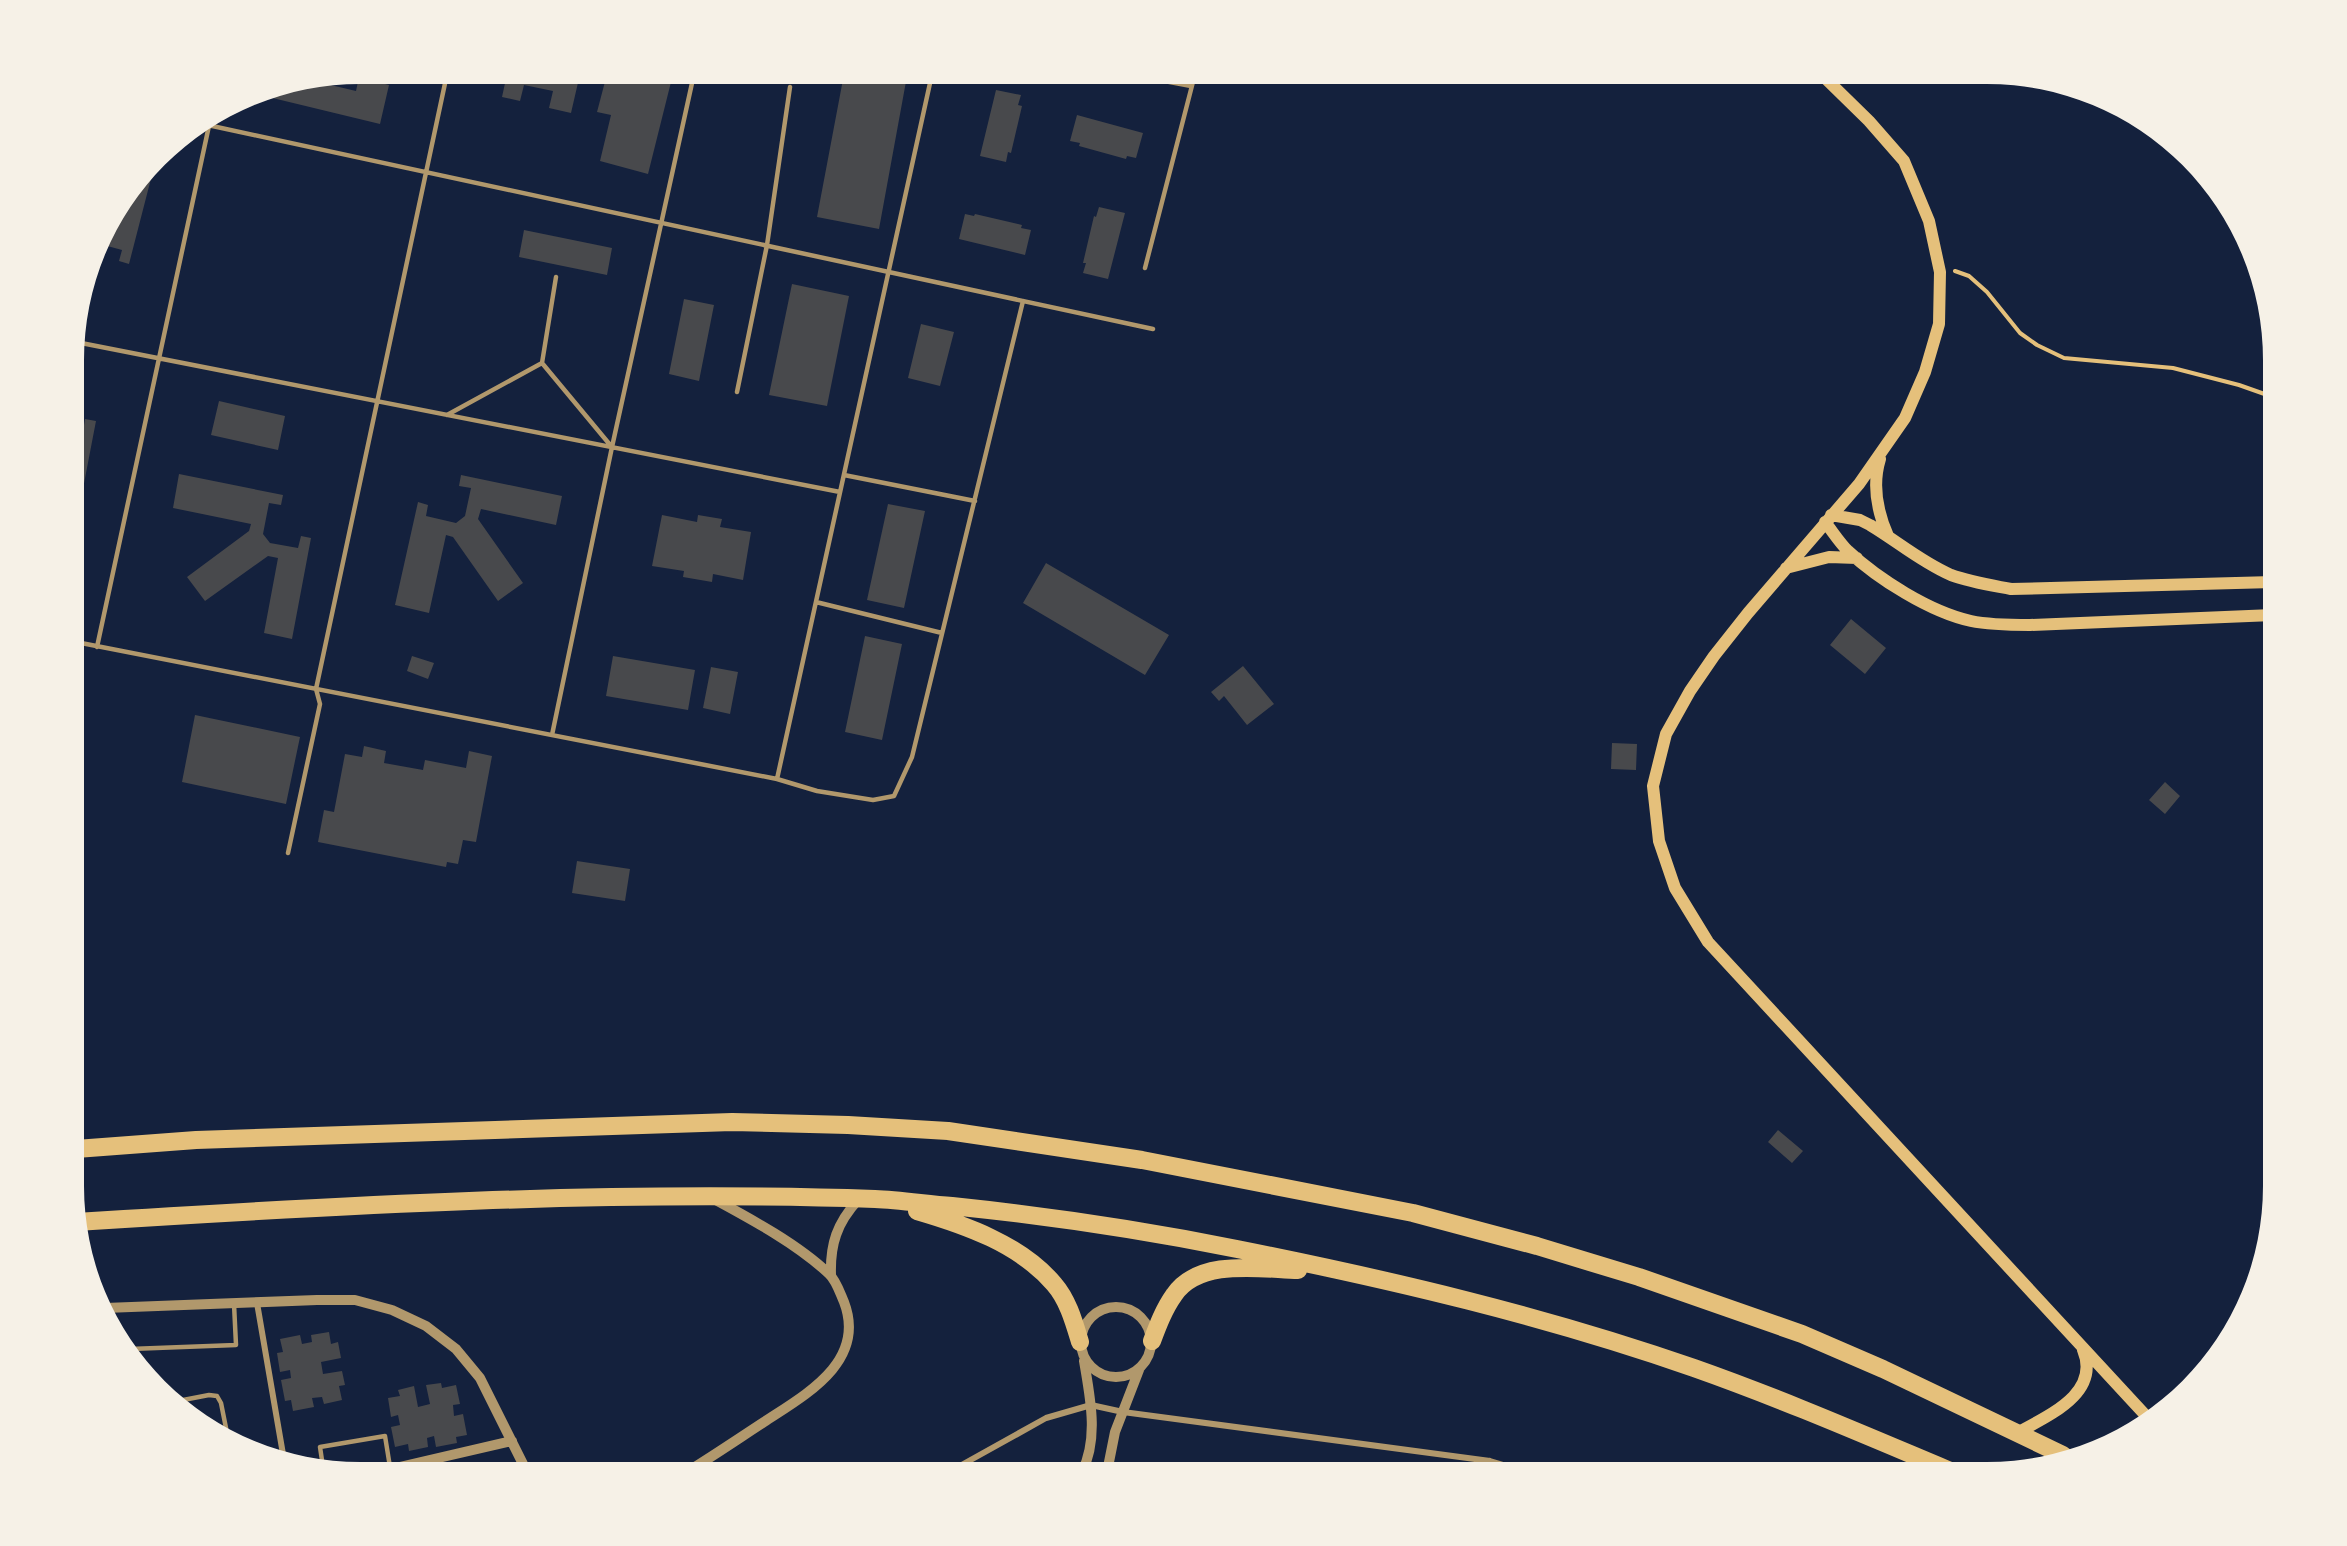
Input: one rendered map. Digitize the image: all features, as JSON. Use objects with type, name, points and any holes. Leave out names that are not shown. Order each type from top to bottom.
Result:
[{"type":"highway","points":[[84,1148],[196,1140],[732,1122],[848,1125],[948,1131],[1142,1160],[1413,1213],[1538,1246],[1639,1277],[1802,1334],[2019,1432],[2059,1453]]},
{"type":"highway","points":[[86,1221],[433,1202],[707,1195],[866,1199],[1066,1219],[1191,1240],[1352,1272],[1469,1300],[1573,1329],[1695,1369],[1836,1423],[1929,1462]]},
{"type":"highway","points":[[866,1199],[949,1221],[977,1232],[1025,1258],[1054,1284],[1070,1309],[1082,1350]]},
{"type":"highway","points":[[1152,1341],[1164,1311],[1175,1293],[1199,1274],[1225,1269],[1352,1272]]},
{"type":"main road","points":[[1831,84],[1869,121],[1904,161],[1929,221],[1940,272],[1939,324],[1925,372],[1905,418],[1859,484],[1714,656],[1690,691],[1666,734],[1653,786],[1659,841],[1676,888],[1708,942],[2144,1414]]},
{"type":"main road","points":[[1883,450],[1876,494],[1882,522],[1888,536]]},
{"type":"main road","points":[[1828,518],[1860,520],[1929,564],[1950,574],[1971,582],[2011,589],[2263,582]]},
{"type":"main road","points":[[1828,518],[1841,543],[1889,582],[1945,613],[1970,621],[2041,625],[2263,615]]},
{"type":"main road","points":[[1785,569],[1829,557],[1857,558]]},
{"type":"main road","points":[[2019,1432],[2054,1413],[2068,1403],[2079,1390],[2087,1371],[2081,1346]]},
{"type":"street","points":[[707,1195],[758,1225],[831,1275]]},
{"type":"street","points":[[703,1462],[804,1397],[824,1380],[842,1355],[848,1332],[847,1311],[831,1275],[830,1254],[835,1234],[844,1215],[866,1199]]},
{"type":"street","points":[[112,1308],[355,1300],[392,1310],[426,1326],[456,1349],[480,1378],[521,1462]]},
{"type":"street","points":[[257,1303],[282,1451]]},
{"type":"street","points":[[1087,1462],[1091,1405],[1082,1350],[1082,1330],[1088,1319],[1098,1311],[1109,1306],[1122,1306],[1143,1318],[1152,1341],[1150,1352],[1139,1370],[1115,1432],[1109,1462]]},
{"type":"street","points":[[1082,1350],[1090,1366],[1108,1377],[1119,1377],[1139,1370]]},
{"type":"street","points":[[968,1462],[1046,1418],[1091,1405],[1123,1412],[1493,1462]]},
{"type":"street","points":[[426,1462],[512,1442]]},
{"type":"lane","points":[[288,853],[320,704],[316,689],[445,84]]},
{"type":"lane","points":[[552,735],[660,222],[692,84]]},
{"type":"lane","points":[[777,779],[930,84]]},
{"type":"lane","points":[[1145,268],[1191,86],[1180,84]]},
{"type":"lane","points":[[737,392],[767,245],[790,87]]},
{"type":"lane","points":[[214,126],[1153,329]]},
{"type":"lane","points":[[97,646],[160,358],[206,130]]},
{"type":"lane","points":[[556,277],[542,363],[612,447]]},
{"type":"lane","points":[[84,644],[777,779],[817,791],[873,801],[894,796],[912,758],[1023,301]]},
{"type":"lane","points":[[85,344],[840,492]]},
{"type":"lane","points":[[447,415],[542,363]]},
{"type":"lane","points":[[844,475],[975,501]]},
{"type":"lane","points":[[816,602],[942,633]]},
{"type":"lane","points":[[137,1349],[236,1345],[234,1304]]},
{"type":"lane","points":[[185,1400],[209,1395],[217,1396],[221,1403],[226,1427]]},
{"type":"lane","points":[[322,1460],[320,1447],[385,1436],[390,1462]]},
{"type":"path","points":[[1940,272],[1958,270],[1969,276],[1987,292],[2020,333],[2037,345],[2064,358],[2173,368],[2263,393]]},
{"type":"building","points":[[357,84],[389,85],[380,124],[273,98],[324,86],[333,86],[356,91]]},
{"type":"building","points":[[505,84],[578,84],[571,113],[549,108],[553,91],[524,85],[520,101],[502,97]]},
{"type":"building","points":[[604,84],[670,84],[648,174],[600,161],[611,115],[597,112]]},
{"type":"building","points":[[842,84],[906,84],[879,229],[817,217]]},
{"type":"building","points":[[996,90],[1021,95],[1018,105],[1022,106],[1011,153],[1008,152],[1006,162],[980,156]]},
{"type":"building","points":[[1077,115],[1143,133],[1136,158],[1127,156],[1126,159],[1079,146],[1080,143],[1070,141]]},
{"type":"building","points":[[151,180],[129,264],[119,261],[122,250],[108,246],[130,206]]},
{"type":"building","points":[[1099,207],[1125,213],[1108,279],[1083,273],[1086,263],[1083,263],[1094,216],[1096,217]]},
{"type":"building","points":[[965,214],[974,216],[975,214],[1022,225],[1021,228],[1031,230],[1025,255],[959,239]]},
{"type":"building","points":[[524,230],[612,248],[607,275],[519,257]]},
{"type":"building","points":[[792,284],[849,296],[827,406],[769,395]]},
{"type":"building","points":[[684,299],[714,305],[699,381],[669,374]]},
{"type":"building","points":[[921,324],[954,332],[940,386],[908,378]]},
{"type":"building","points":[[219,401],[285,416],[278,450],[211,435]]},
{"type":"building","points":[[85,419],[96,421],[84,484]]},
{"type":"building","points":[[179,474],[283,495],[281,505],[269,503],[263,534],[270,543],[298,548],[301,536],[311,538],[292,639],[264,633],[278,558],[268,556],[205,601],[187,577],[249,531],[251,524],[173,508]]},
{"type":"building","points":[[461,475],[562,496],[556,525],[481,509],[478,519],[523,583],[498,601],[453,537],[446,535],[429,613],[395,605],[418,502],[428,505],[426,516],[456,523],[465,516],[471,488],[459,486]]},
{"type":"building","points":[[888,504],[925,511],[904,608],[867,600]]},
{"type":"building","points":[[662,515],[697,522],[698,515],[722,519],[720,527],[751,532],[743,580],[713,574],[712,582],[683,577],[684,571],[652,566]]},
{"type":"building","points":[[1046,563],[1169,635],[1145,675],[1023,603]]},
{"type":"building","points":[[1851,619],[1886,648],[1865,674],[1830,645]]},
{"type":"building","points":[[865,636],[902,644],[882,740],[845,732]]},
{"type":"building","points":[[412,656],[434,663],[428,679],[407,671]]},
{"type":"building","points":[[613,656],[695,670],[688,710],[606,696]]},
{"type":"building","points":[[1243,666],[1274,704],[1247,725],[1224,696],[1219,701],[1211,692]]},
{"type":"building","points":[[711,667],[738,672],[730,714],[703,708]]},
{"type":"building","points":[[195,715],[300,737],[286,804],[182,782]]},
{"type":"building","points":[[1612,743],[1637,744],[1636,770],[1611,769]]},
{"type":"building","points":[[364,746],[386,751],[384,763],[423,770],[425,760],[466,768],[469,751],[492,756],[476,842],[463,840],[458,864],[447,862],[446,867],[318,842],[324,810],[334,812],[345,754],[362,757]]},
{"type":"building","points":[[2165,782],[2180,796],[2165,814],[2149,800]]},
{"type":"building","points":[[577,861],[630,869],[625,901],[572,893]]},
{"type":"building","points":[[1778,1130],[1803,1151],[1792,1163],[1768,1142]]},
{"type":"building","points":[[329,1332],[331,1344],[338,1342],[341,1358],[321,1362],[323,1374],[342,1371],[345,1385],[339,1386],[342,1400],[324,1404],[322,1397],[312,1398],[314,1407],[293,1411],[291,1400],[285,1401],[281,1380],[291,1378],[290,1370],[280,1372],[277,1353],[283,1352],[280,1339],[300,1335],[302,1344],[312,1342],[311,1335]]},
{"type":"building","points":[[441,1383],[442,1388],[456,1385],[460,1404],[453,1405],[454,1416],[463,1414],[467,1435],[456,1437],[457,1443],[436,1447],[434,1436],[427,1438],[428,1447],[409,1451],[408,1444],[395,1447],[391,1427],[400,1425],[398,1415],[391,1417],[388,1398],[400,1396],[398,1390],[414,1386],[418,1407],[430,1404],[426,1385]]}]
